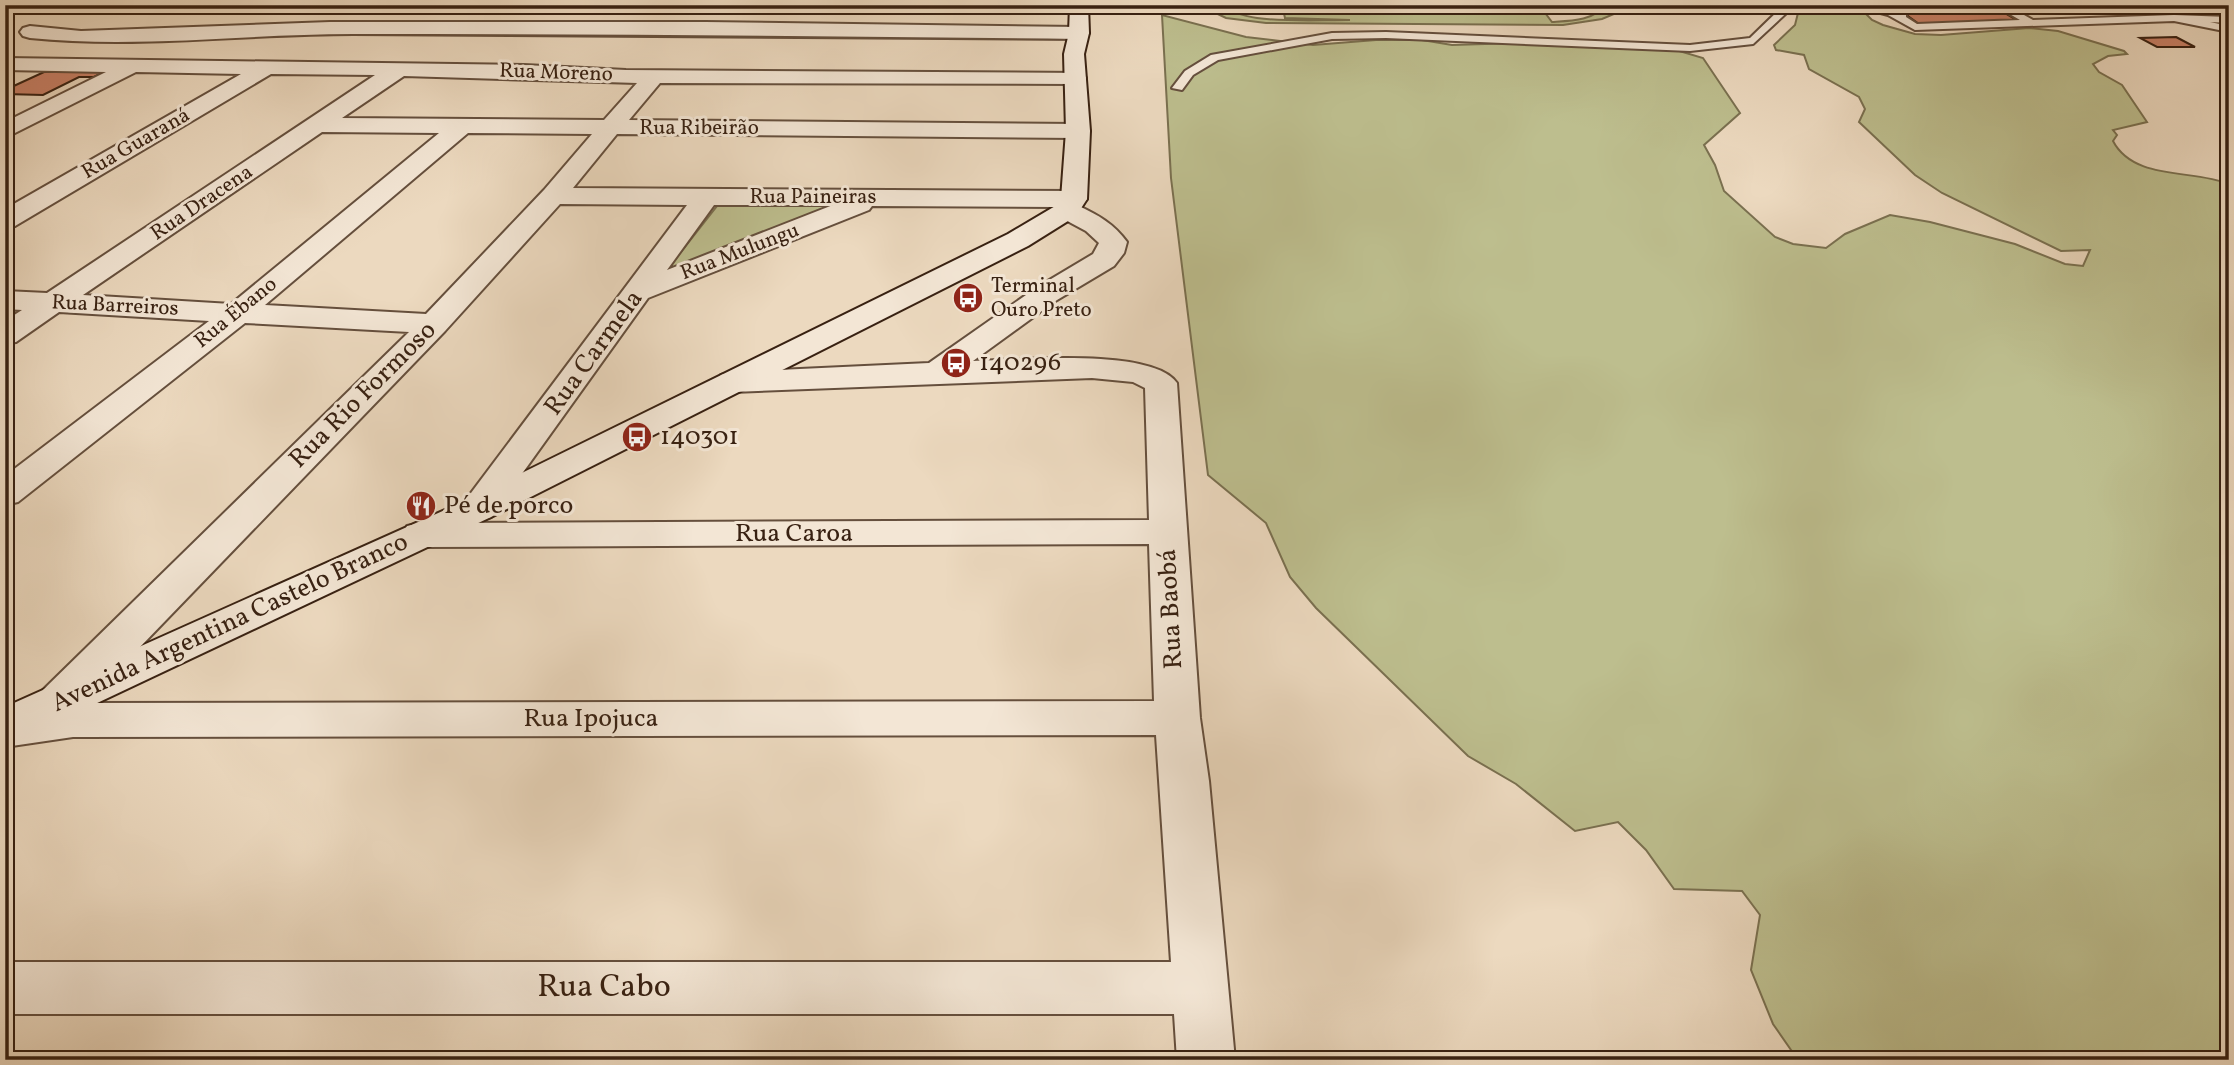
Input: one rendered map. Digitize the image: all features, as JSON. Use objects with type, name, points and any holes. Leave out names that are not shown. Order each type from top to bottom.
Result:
[{"type":"street","points":[[519,29],[545,5]]},
{"type":"street","points":[[705,28],[724,5]]},
{"type":"street","points":[[892,29],[902,5]]},
{"type":"street","points":[[937,372],[1045,292],[1104,261],[1112,251],[1113,242],[1070,204],[1078,131],[1074,54],[1079,33],[1079,5]]},
{"type":"street","points":[[330,28],[356,11]]},
{"type":"street","points":[[5,32],[136,28],[172,14]]},
{"type":"street","points":[[30,32],[81,37],[330,28],[892,29],[1079,33]]},
{"type":"street","points":[[8,64],[81,37]]},
{"type":"street","name":"Rua Moreno","points":[[8,64],[654,76],[1075,78]]},
{"type":"street","points":[[5,131],[133,66]]},
{"type":"street","name":"Rua Guaraná","points":[[5,220],[266,68]]},
{"type":"street","name":"Rua Dracena","points":[[5,335],[398,70]]},
{"type":"street","name":"Rua Rio Formoso","points":[[59,702],[434,324],[553,196],[654,76]]},
{"type":"street","name":"Rua Ribeirão","points":[[320,125],[1078,131]]},
{"type":"street","name":"Rua Ébano","points":[[5,494],[238,313],[463,127]]},
{"type":"street","name":"Rua Paineiras","points":[[553,196],[879,197],[1070,204]]},
{"type":"street","name":"Rua Carmela","points":[[478,509],[707,196]]},
{"type":"street","name":"Rua Mulungu","points":[[640,291],[879,197]]},
{"type":"street","name":"Avenida Argentina Castelo Branco","points":[[5,728],[478,509],[1018,240],[1070,204]]},
{"type":"street","name":"Rua Barreiros","points":[[5,300],[434,324]]},
{"type":"street","name":"Rua Baobá","points":[[733,382],[937,372],[1105,369],[1140,373],[1160,383],[1177,718],[1206,1060]]},
{"type":"street","name":"Rua Caroa","points":[[421,536],[1167,532]]},
{"type":"street","name":"Rua Ipojuca","points":[[5,728],[73,720],[1177,718]]},
{"type":"street","name":"Rua Cabo","points":[[5,989],[1202,988]]},
{"type":"lane","points":[[1178,88],[1189,73],[1215,57],[1332,36],[1385,34],[1690,48],[1753,41],[1790,5]]},
{"type":"lane","points":[[1856,5],[1908,15]]},
{"type":"lane","points":[[1998,5],[2031,23]]},
{"type":"lane","points":[[1890,12],[1915,27],[2174,18],[2229,20]]},
{"type":"lane","points":[[2174,18],[2229,29]]},
{"type":"green space","points":[[1199,5],[1257,18],[1350,20],[1285,18],[1282,5],[1539,5],[1552,22],[1588,17],[1604,5],[1618,7],[1614,14],[1602,19],[1563,25],[1266,23],[1226,18]]},
{"type":"green space","points":[[1800,5],[1835,5],[1863,11],[1872,20],[1883,25],[1915,34],[1941,35],[2029,28],[2058,31],[2124,51],[2127,54],[2108,56],[2093,64],[2099,72],[2122,85],[2147,122],[2113,130],[2117,135],[2113,141],[2123,154],[2149,168],[2215,179],[2229,184],[2229,1060],[1798,1060],[1773,1024],[1751,970],[1760,915],[1742,891],[1674,889],[1646,850],[1618,822],[1575,831],[1516,784],[1468,756],[1316,608],[1290,577],[1266,523],[1208,475],[1171,178],[1162,15],[1246,37],[1313,45],[1376,40],[1422,40],[1452,45],[1555,42],[1676,50],[1703,58],[1740,113],[1704,145],[1715,165],[1724,191],[1775,237],[1793,244],[1826,248],[1845,234],[1890,215],[1930,222],[2015,244],[2065,264],[2083,266],[2090,250],[2061,251],[1942,193],[1915,175],[1859,122],[1865,109],[1859,97],[1809,69],[1804,55],[1776,50],[1774,45],[1795,25]]},
{"type":"green space","points":[[721,201],[845,203],[666,271]]},
{"type":"building","points":[[2161,5],[2229,5],[2229,16],[2188,17]]},
{"type":"building","points":[[1998,9],[2018,21],[1919,24],[1901,11]]},
{"type":"building","points":[[2176,37],[2195,47],[2157,47],[2140,38]]},
{"type":"building","points":[[106,71],[94,77],[79,77],[43,95],[5,94],[5,90],[44,72]]},
{"type":"place","name":"Terminal Ouro Preto","points":[[968,298]]},
{"type":"place","name":"140296","points":[[956,363]]},
{"type":"place","name":"140301","points":[[637,437]]},
{"type":"place","name":"Pé de porco","points":[[421,506]]}]
